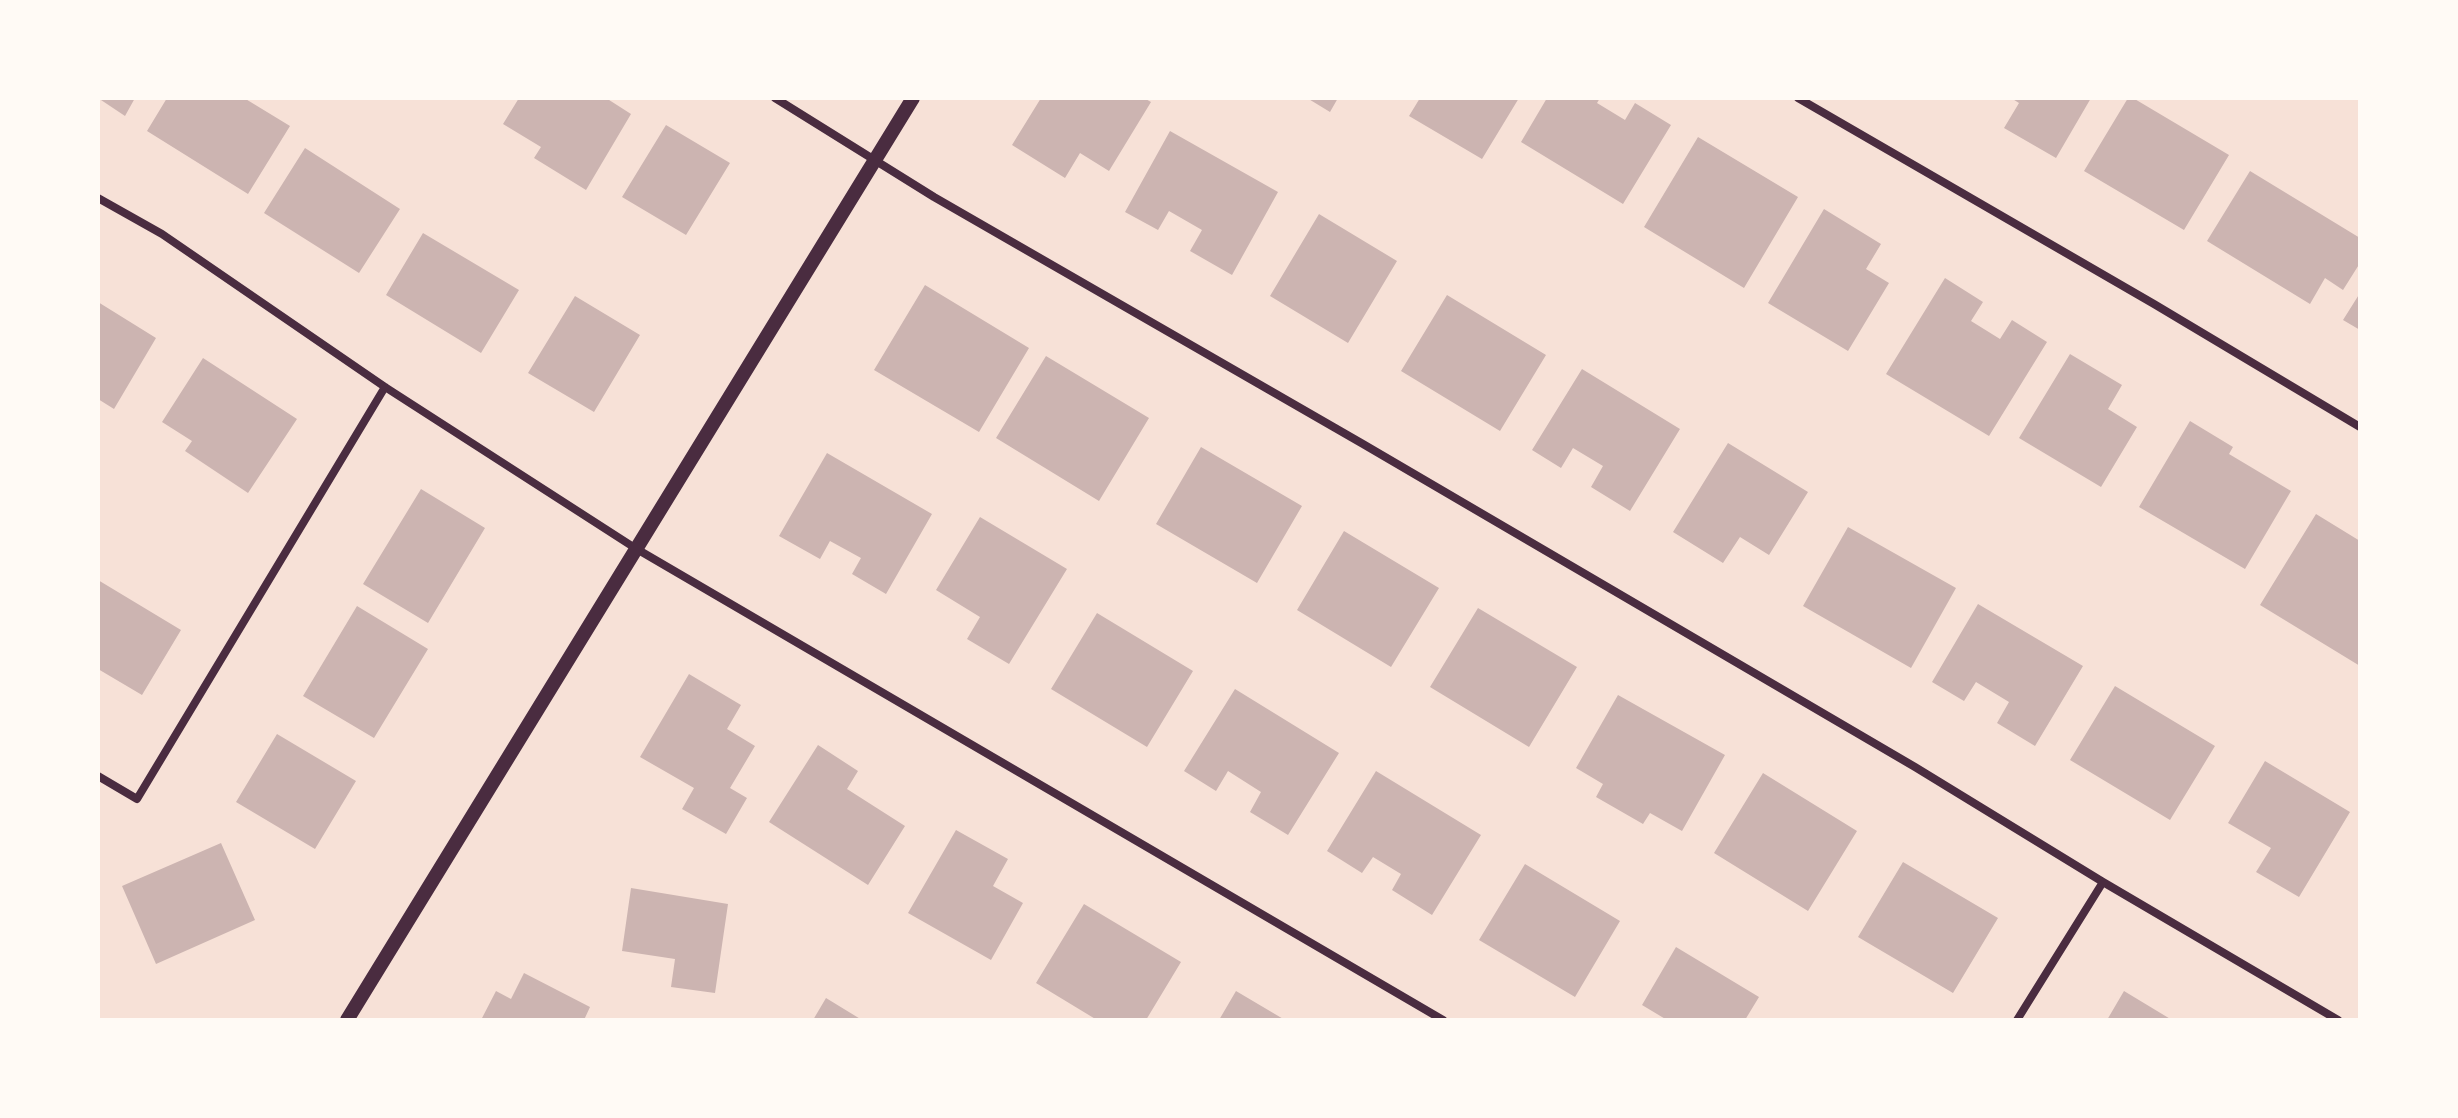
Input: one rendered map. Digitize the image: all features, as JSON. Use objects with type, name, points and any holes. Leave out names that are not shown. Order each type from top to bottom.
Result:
[{"type":"street","points":[[775,98],[875,161],[1901,759],[2338,1020]]},
{"type":"street","points":[[347,1020],[913,98]]},
{"type":"street","points":[[1798,98],[2360,427]]},
{"type":"street","points":[[98,198],[162,234],[385,387],[635,548],[1443,1020]]},
{"type":"street","points":[[98,776],[137,799],[385,387]]},
{"type":"street","points":[[2017,1020],[2103,882]]},
{"type":"building","points":[[98,98],[135,98],[125,116]]},
{"type":"building","points":[[167,98],[244,98],[290,126],[248,194],[147,131]]},
{"type":"building","points":[[519,98],[606,98],[631,114],[586,190],[534,158],[541,147],[503,124]]},
{"type":"building","points":[[1041,98],[1144,98],[1151,102],[1109,171],[1080,153],[1065,178],[1012,145]]},
{"type":"building","points":[[1307,98],[1338,98],[1330,112]]},
{"type":"building","points":[[1420,98],[1519,98],[1482,159],[1409,116]]},
{"type":"building","points":[[1547,98],[1600,98],[1597,103],[1625,120],[1635,103],[1671,125],[1623,204],[1521,142]]},
{"type":"building","points":[[2011,98],[2091,98],[2056,158],[2004,128],[2019,103]]},
{"type":"building","points":[[2128,98],[2133,98],[2229,155],[2184,230],[2084,171]]},
{"type":"building","points":[[666,125],[730,163],[686,235],[622,197]]},
{"type":"building","points":[[1170,131],[1278,192],[1232,275],[1190,251],[1202,230],[1169,211],[1158,230],[1125,212]]},
{"type":"building","points":[[1698,137],[1798,197],[1744,288],[1644,227]]},
{"type":"building","points":[[305,148],[400,209],[359,273],[264,213]]},
{"type":"building","points":[[2250,171],[2360,238],[2360,263],[2343,290],[2325,278],[2310,304],[2207,241]]},
{"type":"building","points":[[1824,209],[1881,244],[1866,269],[1889,283],[1848,351],[1768,303]]},
{"type":"building","points":[[1319,214],[1397,261],[1348,343],[1270,296]]},
{"type":"building","points":[[423,233],[519,290],[481,353],[386,295]]},
{"type":"building","points":[[1945,278],[1983,302],[1971,321],[2000,339],[2012,320],[2047,342],[1989,436],[1886,374]]},
{"type":"building","points":[[925,285],[1029,348],[979,432],[874,370]]},
{"type":"building","points":[[2360,293],[2360,330],[2343,320]]},
{"type":"building","points":[[1447,295],[1546,355],[1500,431],[1401,371]]},
{"type":"building","points":[[575,296],[640,335],[594,412],[528,373]]},
{"type":"building","points":[[98,302],[156,338],[114,409],[98,399]]},
{"type":"building","points":[[2070,354],[2122,385],[2108,409],[2137,427],[2101,487],[2019,438]]},
{"type":"building","points":[[1046,356],[1149,418],[1099,501],[996,438]]},
{"type":"building","points":[[203,358],[297,419],[248,493],[185,451],[192,441],[162,422]]},
{"type":"building","points":[[1582,369],[1680,429],[1630,511],[1591,487],[1603,466],[1573,448],[1561,468],[1532,450]]},
{"type":"building","points":[[2190,421],[2233,447],[2229,454],[2291,491],[2245,569],[2139,507]]},
{"type":"building","points":[[1728,443],[1808,492],[1769,555],[1740,537],[1723,563],[1673,532]]},
{"type":"building","points":[[1201,447],[1302,506],[1257,583],[1156,524]]},
{"type":"building","points":[[827,453],[932,514],[886,594],[852,574],[861,558],[830,541],[820,559],[779,536]]},
{"type":"building","points":[[421,489],[485,528],[428,623],[363,584]]},
{"type":"building","points":[[2316,514],[2360,541],[2360,666],[2260,605]]},
{"type":"building","points":[[980,517],[1067,569],[1009,664],[967,639],[980,617],[936,590]]},
{"type":"building","points":[[1848,527],[1956,588],[1911,668],[1803,606]]},
{"type":"building","points":[[1344,531],[1439,588],[1391,667],[1297,610]]},
{"type":"building","points":[[98,580],[181,630],[142,695],[98,669]]},
{"type":"building","points":[[1978,604],[2083,666],[2035,746],[1997,723],[2009,702],[1976,682],[1964,701],[1932,682]]},
{"type":"building","points":[[357,606],[428,649],[374,738],[303,696]]},
{"type":"building","points":[[1478,608],[1577,667],[1529,747],[1430,687]]},
{"type":"building","points":[[1097,613],[1193,671],[1147,747],[1051,689]]},
{"type":"building","points":[[689,674],[741,705],[727,729],[755,746],[730,788],[747,798],[726,834],[682,809],[694,788],[640,757]]},
{"type":"building","points":[[2115,686],[2215,746],[2170,820],[2070,760]]},
{"type":"building","points":[[1235,689],[1339,753],[1288,835],[1250,812],[1261,792],[1228,771],[1216,791],[1184,771]]},
{"type":"building","points":[[1618,695],[1725,755],[1682,831],[1650,813],[1643,824],[1596,797],[1603,784],[1576,768]]},
{"type":"building","points":[[277,734],[356,781],[315,849],[236,802]]},
{"type":"building","points":[[818,745],[858,771],[847,789],[905,826],[868,885],[769,822]]},
{"type":"building","points":[[2265,761],[2350,812],[2299,897],[2256,872],[2271,848],[2228,823]]},
{"type":"building","points":[[1376,771],[1481,835],[1432,915],[1392,890],[1401,874],[1373,857],[1362,873],[1327,851]]},
{"type":"building","points":[[1763,773],[1857,831],[1808,911],[1714,853]]},
{"type":"building","points":[[956,830],[1008,859],[993,886],[1023,903],[991,960],[908,913]]},
{"type":"building","points":[[221,843],[255,920],[156,964],[122,886]]},
{"type":"building","points":[[1903,862],[1998,918],[1953,993],[1858,937]]},
{"type":"building","points":[[1525,864],[1620,921],[1575,997],[1479,940]]},
{"type":"building","points":[[631,888],[728,904],[715,993],[671,987],[675,959],[622,951]]},
{"type":"building","points":[[1084,904],[1181,962],[1146,1020],[1097,1020],[1036,983]]},
{"type":"building","points":[[1676,947],[1759,997],[1745,1020],[1667,1020],[1642,1005]]},
{"type":"building","points":[[524,973],[590,1007],[584,1020],[481,1020],[496,991],[511,999]]},
{"type":"building","points":[[1236,991],[1285,1020],[1219,1020]]},
{"type":"building","points":[[2124,991],[2172,1020],[2107,1020]]},
{"type":"building","points":[[826,998],[862,1020],[813,1020]]}]
